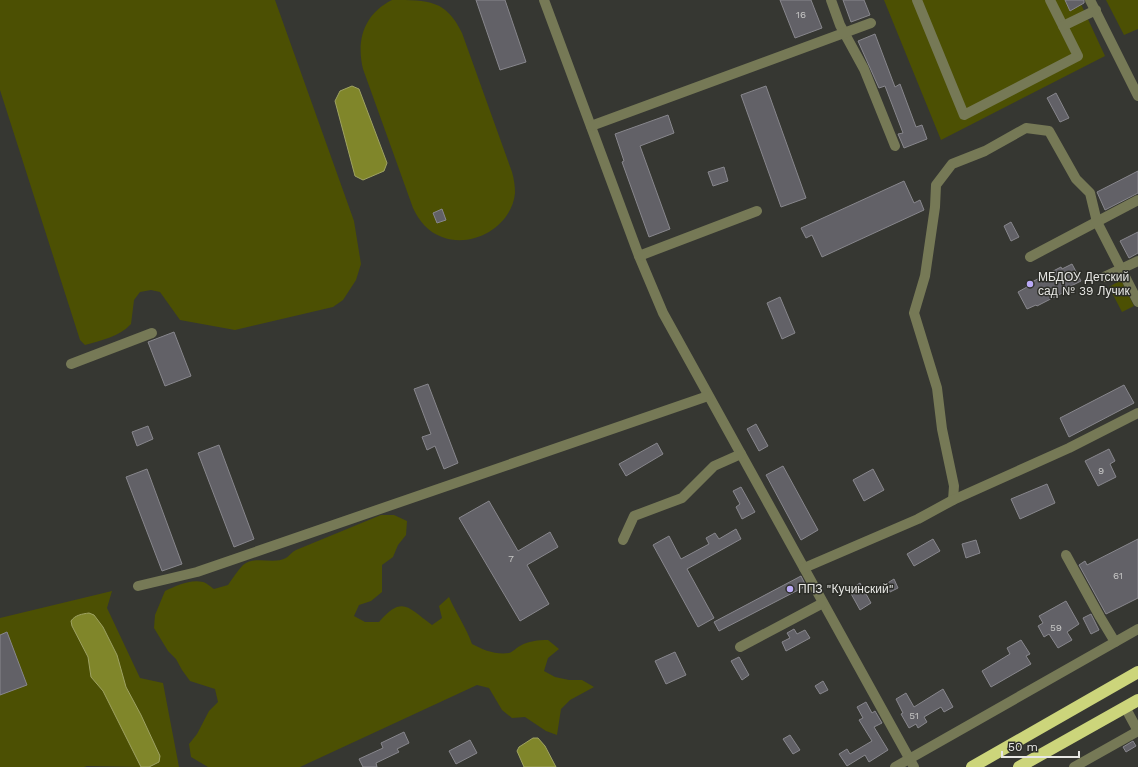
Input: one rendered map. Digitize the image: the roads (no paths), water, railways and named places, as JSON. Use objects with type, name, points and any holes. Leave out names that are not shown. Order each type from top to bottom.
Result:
[{"type":"highway","points":[[972,767],[1138,672]]},
{"type":"highway","points":[[1019,767],[1138,700]]},
{"type":"street","points":[[544,0],[639,256],[663,313],[911,763]]},
{"type":"street","points":[[831,0],[845,33],[864,69],[895,146]]},
{"type":"street","points":[[916,0],[964,115],[1078,56],[1050,0]]},
{"type":"street","points":[[1090,0],[1136,84],[1138,96]]},
{"type":"street","points":[[1063,26],[1096,10]]},
{"type":"street","points":[[591,126],[871,23]]},
{"type":"street","points":[[953,500],[954,486],[942,429],[937,388],[914,313],[925,276],[935,208],[936,185],[952,164],[985,151],[1026,128],[1049,131],[1076,179],[1090,193],[1097,222],[1138,302]]},
{"type":"street","points":[[1030,257],[1138,200]]},
{"type":"street","points":[[639,256],[757,212]]},
{"type":"street","points":[[1104,277],[1138,261]]},
{"type":"street","points":[[71,364],[152,333]]},
{"type":"street","points":[[138,586],[197,572],[708,396]]},
{"type":"street","points":[[804,568],[918,519],[953,500],[1070,448],[1138,413]]},
{"type":"street","points":[[623,540],[634,516],[682,498],[714,466],[741,454]]},
{"type":"street","points":[[1066,555],[1115,642]]},
{"type":"street","points":[[740,647],[823,603]]},
{"type":"street","points":[[895,767],[911,763],[1138,629]]},
{"type":"street","points":[[1074,767],[1138,731],[1125,707]]},
{"type":"place","name":"МБДОУ Детский сад № 39 Лучик","points":[[1030,284]]},
{"type":"place","name":"ППЗ \"Кучинский\"","points":[[790,589]]}]
